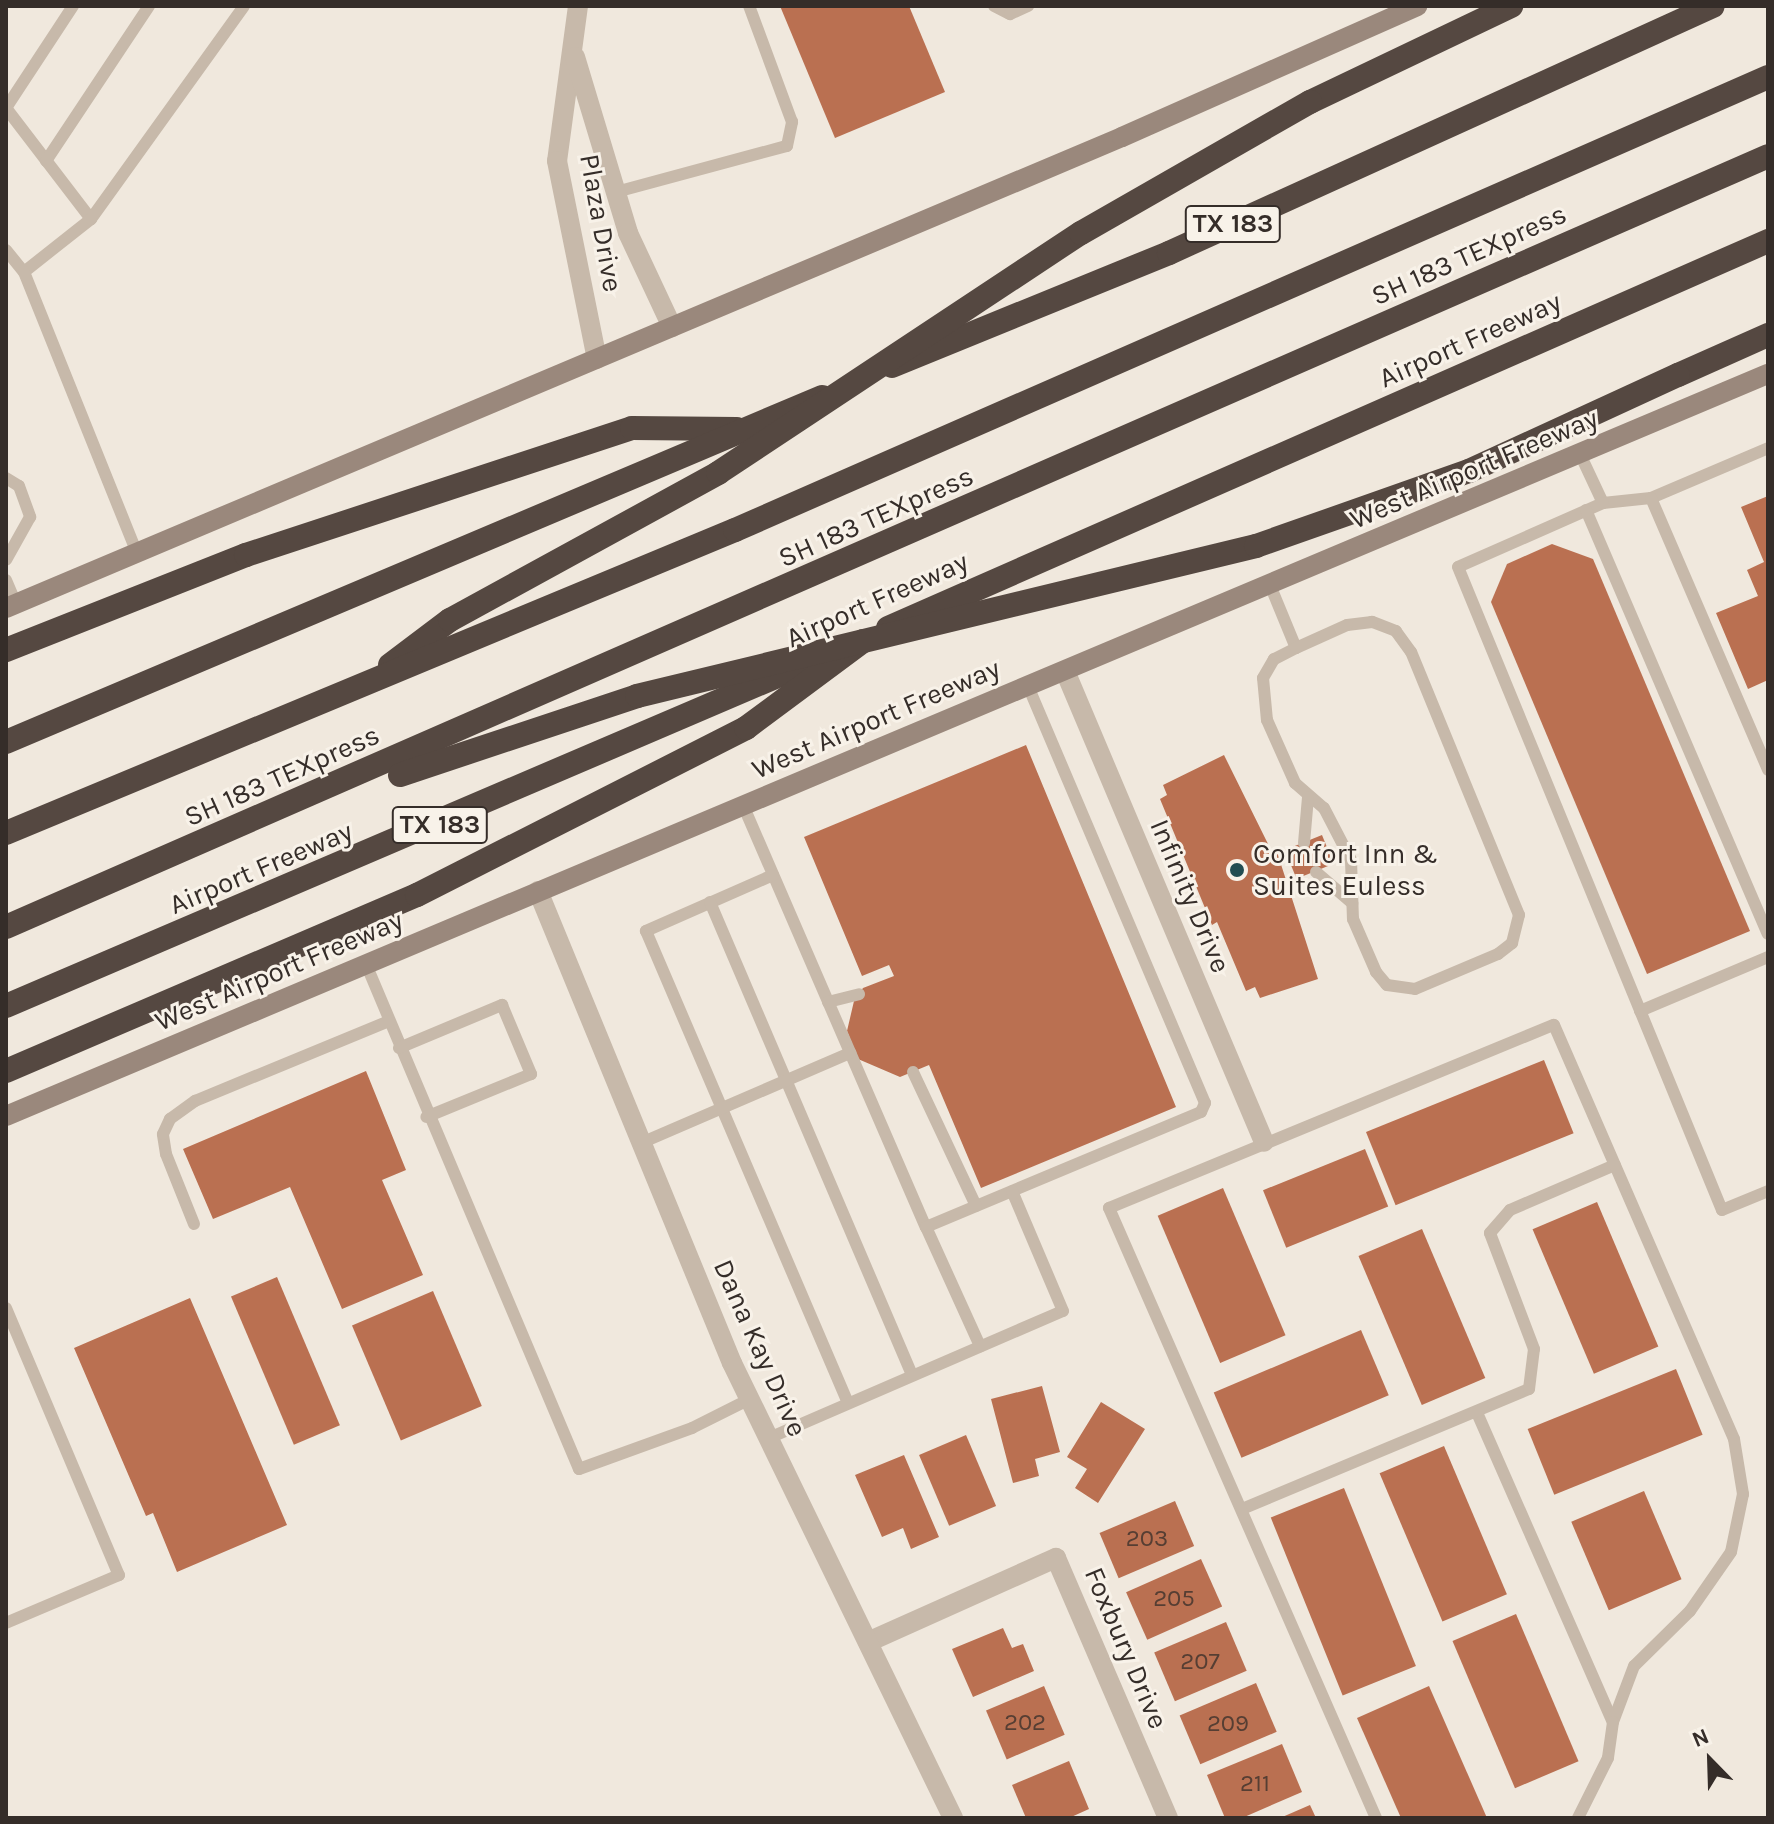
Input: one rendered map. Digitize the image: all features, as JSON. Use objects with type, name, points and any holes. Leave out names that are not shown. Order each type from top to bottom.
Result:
[{"type":"highway","points":[[362,685],[450,620],[718,473],[1081,233],[1310,102],[1511,6]]},
{"type":"highway","name":"TX 183","points":[[6,742],[1169,253],[1713,6]]},
{"type":"highway","name":"SH 183 TEXpress","points":[[6,833],[461,647],[735,530],[1768,77]]},
{"type":"highway","name":"SH 183 TEXpress","points":[[6,927],[396,767],[733,613],[1768,156]]},
{"type":"highway","name":"Airport Freeway","points":[[6,1006],[410,838],[1768,241]]},
{"type":"highway","points":[[396,767],[637,696],[1256,546],[1469,471],[1768,335]]},
{"type":"highway","points":[[6,650],[246,555],[632,428],[748,429]]},
{"type":"highway","points":[[6,1071],[417,895],[746,728],[870,636]]},
{"type":"main road","points":[[11,606],[672,327],[1417,6]]},
{"type":"main road","name":"West Airport Freeway","points":[[6,1116],[1768,374]]},
{"type":"street","name":"Plaza Drive","points":[[578,6],[557,161],[597,359]]},
{"type":"street","name":"Plaza Drive","points":[[572,50],[616,192],[672,327]]},
{"type":"street","name":"Infinity Drive","points":[[1065,671],[1264,1142]]},
{"type":"street","name":"Dana Kay Drive","points":[[538,891],[750,1399],[953,1818]]},
{"type":"street","name":"Foxbury Drive","points":[[868,1642],[1056,1558],[1168,1818]]},
{"type":"lane","points":[[73,6],[6,108],[91,219]]},
{"type":"lane","points":[[46,161],[149,6]]},
{"type":"lane","points":[[24,272],[91,219],[244,6]]},
{"type":"lane","points":[[616,192],[787,146],[792,122],[749,6]]},
{"type":"lane","points":[[994,6],[1010,14],[1028,6]]},
{"type":"lane","points":[[6,250],[24,272],[137,553]]},
{"type":"lane","points":[[1768,448],[1651,498],[1603,503],[1458,567],[1722,1210],[1768,1191]]},
{"type":"lane","points":[[1580,454],[1603,503]]},
{"type":"lane","points":[[6,478],[19,486],[30,517],[6,560]]},
{"type":"lane","points":[[1651,498],[1768,770]]},
{"type":"lane","points":[[1586,510],[1768,934]]},
{"type":"lane","points":[[6,580],[11,606]]},
{"type":"lane","points":[[1270,585],[1296,648]]},
{"type":"lane","points":[[1372,622],[1396,631],[1411,652],[1510,891],[1518,928],[1498,954],[1400,990],[1376,972],[1352,903],[1351,860],[1324,808],[1295,783],[1262,697],[1263,678],[1274,659],[1296,648],[1347,625],[1372,622]]},
{"type":"lane","points":[[926,1227],[1201,1112],[1205,1103],[1028,686]]},
{"type":"lane","points":[[1304,843],[1308,797]]},
{"type":"lane","points":[[743,805],[980,1346]]},
{"type":"lane","points":[[1316,872],[1352,903]]},
{"type":"lane","points":[[773,875],[646,931],[848,1403]]},
{"type":"lane","points":[[710,902],[912,1375]]},
{"type":"lane","points":[[1640,1011],[1768,957]]},
{"type":"lane","points":[[366,964],[426,1117],[579,1469],[692,1428],[750,1399]]},
{"type":"lane","points":[[828,1002],[859,994]]},
{"type":"lane","points":[[399,1048],[502,1005],[531,1074],[426,1117]]},
{"type":"lane","points":[[194,1224],[166,1154],[163,1134],[170,1119],[195,1101],[389,1021]]},
{"type":"lane","points":[[1376,1818],[1109,1208],[1554,1025],[1734,1439],[1743,1494],[1731,1552],[1690,1611],[1634,1666],[1613,1722],[1608,1758],[1578,1818]]},
{"type":"lane","points":[[641,1143],[850,1053]]},
{"type":"lane","points":[[913,1072],[976,1206]]},
{"type":"lane","points":[[1242,1509],[1478,1415],[1529,1389],[1536,1366],[1490,1242],[1493,1226],[1510,1210],[1615,1165]]},
{"type":"lane","points":[[769,1438],[1063,1311],[1012,1191]]},
{"type":"lane","points":[[6,1308],[119,1575],[6,1623]]},
{"type":"lane","points":[[1478,1415],[1613,1722]]},
{"type":"building","points":[[780,6],[909,6],[945,92],[835,138]]},
{"type":"building","points":[[1768,496],[1768,680],[1748,689],[1716,613],[1758,596],[1747,570],[1764,562],[1741,507]]},
{"type":"building","points":[[1552,544],[1593,559],[1750,931],[1647,974],[1491,602],[1507,564]]},
{"type":"building","points":[[1026,745],[1176,1107],[981,1188],[929,1065],[900,1077],[858,1059],[847,1031],[854,1001],[863,988],[894,976],[889,965],[862,976],[804,837]]},
{"type":"building","name":"Comfort Inn & Suites Euless","points":[[1224,755],[1273,854],[1277,852],[1318,979],[1260,998],[1255,987],[1246,991],[1217,922],[1212,925],[1160,799],[1167,795],[1163,785]]},
{"type":"building","points":[[1322,835],[1334,864],[1297,879],[1285,850]]},
{"type":"building","points":[[1544,1060],[1574,1133],[1396,1205],[1366,1132]]},
{"type":"building","points":[[366,1071],[406,1170],[382,1180],[423,1275],[342,1309],[290,1187],[213,1219],[183,1149]]},
{"type":"building","points":[[1365,1149],[1388,1206],[1286,1248],[1263,1190]]},
{"type":"building","points":[[1223,1188],[1286,1335],[1220,1363],[1158,1216]]},
{"type":"building","points":[[1597,1202],[1658,1347],[1594,1374],[1533,1229]]},
{"type":"building","points":[[1422,1229],[1485,1378],[1422,1405],[1358,1256]]},
{"type":"building","points":[[277,1277],[340,1425],[294,1445],[231,1297]]},
{"type":"building","points":[[433,1291],[482,1406],[401,1440],[352,1325]]},
{"type":"building","points":[[190,1298],[287,1525],[177,1572],[153,1513],[146,1516],[74,1348]]},
{"type":"building","points":[[1361,1330],[1389,1395],[1241,1458],[1214,1393]]},
{"type":"building","points":[[1676,1369],[1703,1435],[1554,1495],[1528,1429]]},
{"type":"building","points":[[1042,1386],[1060,1452],[1035,1459],[1039,1476],[1013,1483],[991,1399]]},
{"type":"building","points":[[1101,1402],[1145,1429],[1098,1503],[1075,1488],[1087,1469],[1067,1457]]},
{"type":"building","points":[[966,1435],[996,1506],[949,1526],[919,1455]]},
{"type":"building","points":[[1444,1446],[1507,1594],[1442,1622],[1380,1473]]},
{"type":"building","points":[[904,1455],[939,1537],[911,1549],[903,1528],[882,1537],[855,1475]]},
{"type":"building","points":[[1344,1488],[1416,1666],[1343,1696],[1271,1518]]},
{"type":"building","points":[[1644,1491],[1682,1579],[1609,1610],[1571,1522]]},
{"type":"building","points":[[1175,1501],[1194,1546],[1119,1578],[1100,1533]]},
{"type":"building","points":[[1201,1559],[1222,1607],[1147,1640],[1126,1592]]},
{"type":"building","points":[[1516,1614],[1579,1761],[1515,1788],[1452,1641]]},
{"type":"building","points":[[1226,1622],[1247,1671],[1175,1701],[1154,1652]]},
{"type":"building","points":[[1003,1628],[1012,1648],[1023,1644],[1034,1671],[973,1697],[952,1649]]},
{"type":"building","points":[[1256,1683],[1277,1732],[1200,1764],[1180,1715]]},
{"type":"building","points":[[1044,1686],[1065,1735],[1007,1759],[986,1711]]},
{"type":"building","points":[[1429,1686],[1487,1818],[1401,1818],[1357,1718]]},
{"type":"building","points":[[1282,1744],[1302,1792],[1242,1818],[1225,1818],[1207,1775]]},
{"type":"building","points":[[1069,1761],[1089,1809],[1069,1818],[1026,1818],[1012,1785]]},
{"type":"building","points":[[1310,1805],[1316,1818],[1280,1818]]},
{"type":"place","name":"Comfort Inn & Suites Euless","points":[[1237,870]]}]
